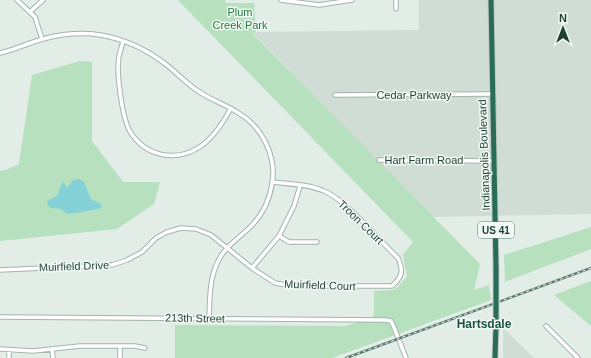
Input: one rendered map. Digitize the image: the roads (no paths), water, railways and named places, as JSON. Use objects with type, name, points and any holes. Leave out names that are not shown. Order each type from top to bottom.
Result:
[{"type":"highway","name":"Indianapolis Boulevard","points":[[491,0],[496,268],[495,358]]},
{"type":"street","points":[[17,0],[31,11],[38,24],[42,39]]},
{"type":"street","points":[[31,11],[43,0]]},
{"type":"street","points":[[281,0],[319,5],[352,0]]},
{"type":"street","points":[[396,0],[396,9]]},
{"type":"street","points":[[0,53],[42,39],[67,34],[88,34],[123,41],[148,52],[167,65],[198,92],[230,108],[250,122],[263,138],[271,160],[272,182],[266,206],[253,225],[227,248],[217,263],[212,278],[210,318]]},
{"type":"street","points":[[123,41],[118,65],[123,115],[131,134],[146,149],[168,156],[184,154],[198,148],[223,123],[230,108]]},
{"type":"street","name":"Cedar Parkway","points":[[336,95],[492,94]]},
{"type":"street","name":"Hart Farm Road","points":[[378,160],[494,161]]},
{"type":"street","name":"Troon Court","points":[[272,182],[324,191],[342,202],[398,258],[402,265],[402,275],[398,281]]},
{"type":"street","points":[[252,268],[279,236],[294,206],[300,186]]},
{"type":"street","name":"Muirfield Drive","points":[[0,270],[112,265],[127,260],[142,252],[156,238],[167,232],[181,228],[196,229],[211,235],[227,248]]},
{"type":"street","points":[[279,236],[290,242],[317,242]]},
{"type":"street","name":"Muirfield Court","points":[[227,248],[252,268],[276,283],[292,286],[392,286],[398,281]]},
{"type":"street","name":"213th Street","points":[[0,317],[390,321],[406,358]]},
{"type":"street","points":[[546,326],[578,358]]},
{"type":"street","points":[[0,349],[33,351],[80,346],[135,346],[145,348]]},
{"type":"street","points":[[120,346],[120,358]]},
{"type":"street","points":[[52,349],[53,358]]},
{"type":"street","points":[[8,358],[9,350]]},
{"type":"water","points":[[79,179],[84,182],[91,199],[101,204],[101,208],[78,213],[66,213],[61,209],[52,208],[49,206],[47,201],[57,196],[63,181],[67,188],[73,180]]},
{"type":"railway","points":[[346,358],[591,268]]},
{"type":"district","name":"Hartsdale","points":[[484,324]]},
{"type":"park label","name":"Plum Creek Park","points":[[240,18]]}]
